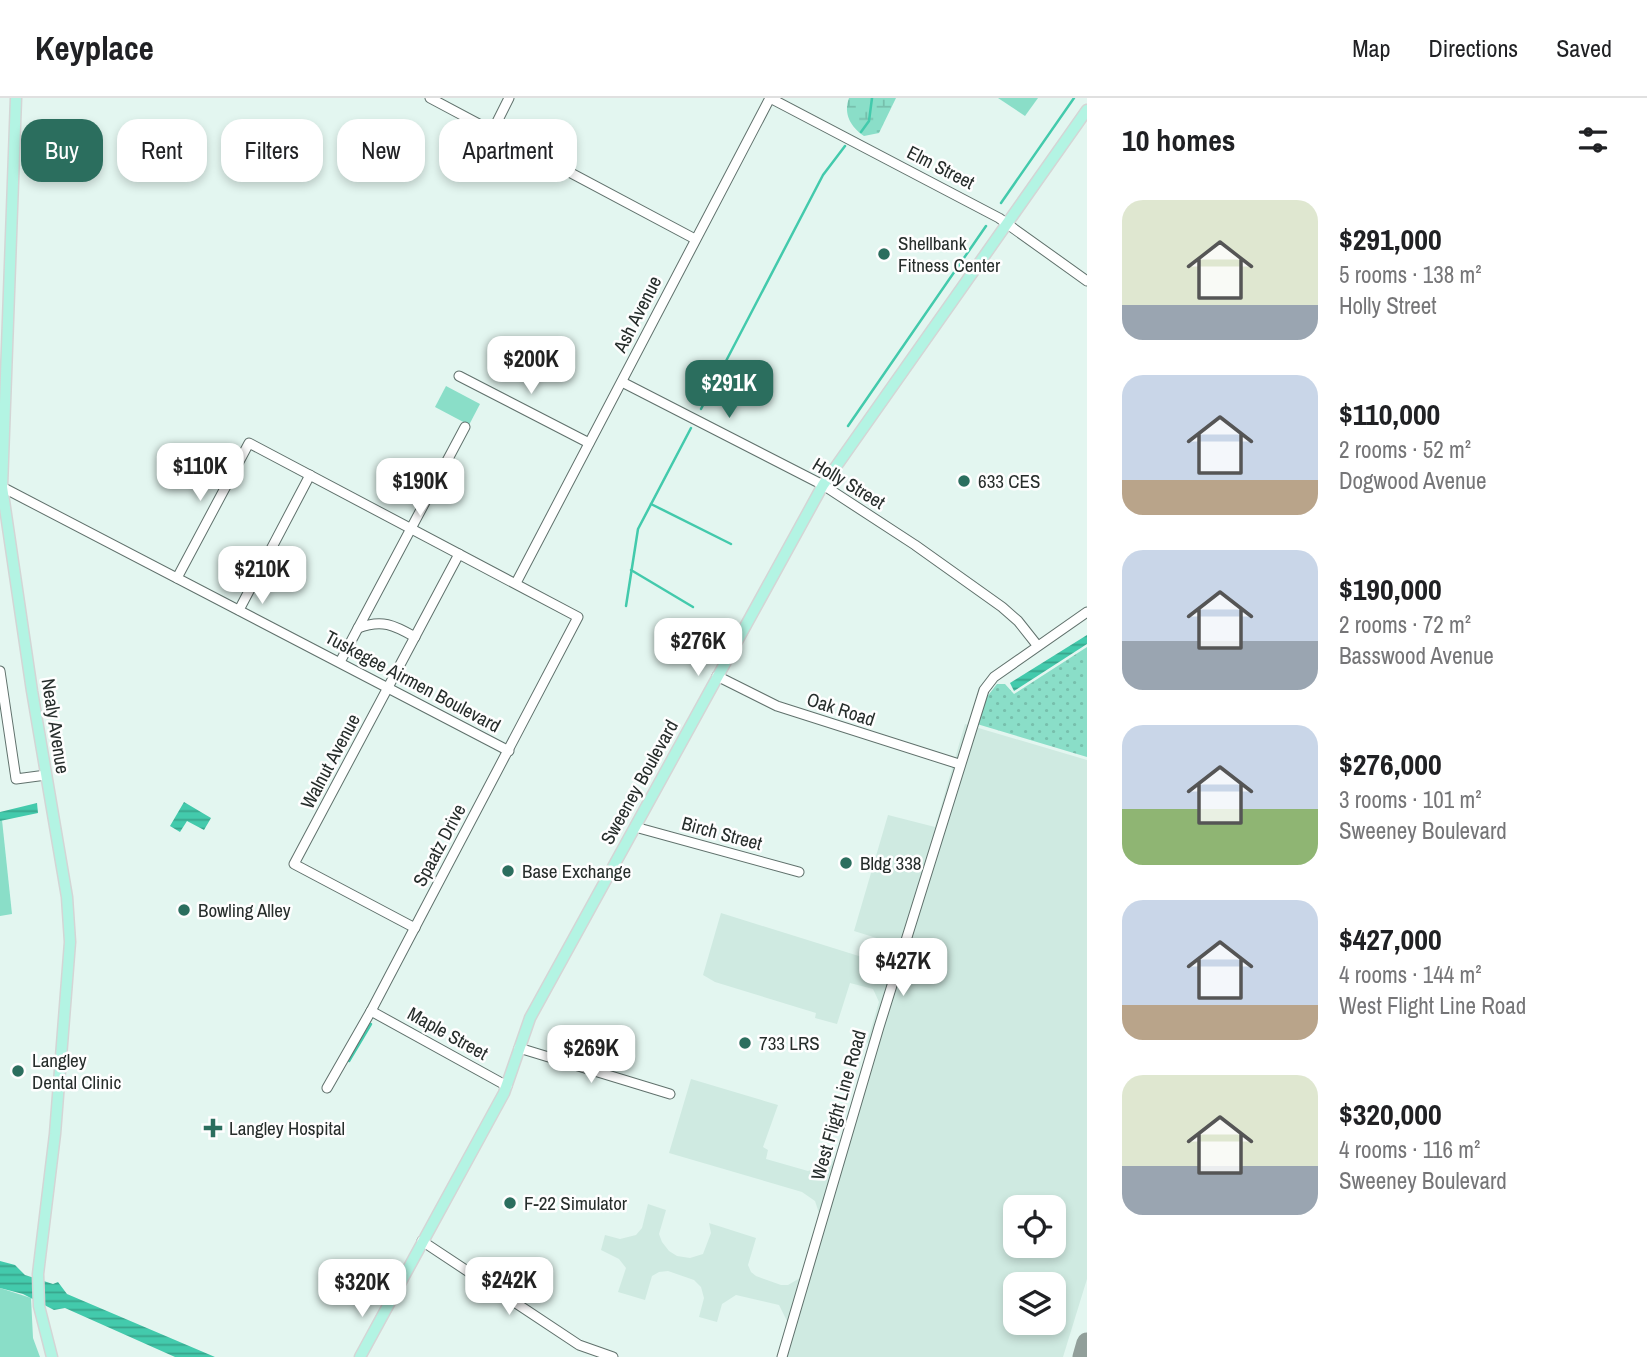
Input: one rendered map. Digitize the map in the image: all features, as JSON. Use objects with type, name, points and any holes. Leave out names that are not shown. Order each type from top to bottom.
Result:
[{"type":"main road","name":"Nealy Avenue","points":[[16,98],[1,487],[67,897],[70,942],[55,1134],[38,1274],[39,1306],[52,1357]]},
{"type":"main road","name":"Sweeney Boulevard","points":[[360,1357],[507,1086],[530,1018],[823,485],[1087,110]]},
{"type":"street","points":[[429,98],[468,119]]},
{"type":"street","points":[[498,119],[509,98]]},
{"type":"street","name":"Elm Street","points":[[770,98],[1007,223],[1087,281]]},
{"type":"street","name":"Ash Avenue","points":[[516,583],[770,98]]},
{"type":"street","points":[[577,177],[695,239]]},
{"type":"street","points":[[459,376],[589,443]]},
{"type":"street","name":"Holly Street","points":[[622,382],[823,485],[915,545],[1002,607],[1018,621],[1037,645]]},
{"type":"street","points":[[340,662],[465,427]]},
{"type":"street","points":[[177,578],[249,443],[516,583]]},
{"type":"street","points":[[239,610],[310,475]]},
{"type":"street","name":"Tuskegee Airmen Boulevard","points":[[1,487],[509,751]]},
{"type":"street","name":"Walnut Avenue","points":[[415,928],[295,864],[459,554]]},
{"type":"street","name":"Spaatz Drive","points":[[327,1088],[371,1011],[578,617],[516,583]]},
{"type":"street","name":"West Flight Line Road","points":[[782,1357],[959,764],[984,690],[994,677],[1087,612]]},
{"type":"street","points":[[358,628],[383,622],[415,637]]},
{"type":"street","points":[[0,671],[16,779],[46,775]]},
{"type":"street","name":"Oak Road","points":[[717,677],[777,706],[959,764]]},
{"type":"street","name":"Birch Street","points":[[635,827],[799,872]]},
{"type":"street","name":"Maple Street","points":[[371,1011],[507,1086]]},
{"type":"street","points":[[519,1048],[670,1094]]},
{"type":"street","points":[[422,1241],[579,1345],[613,1357]]},
{"type":"shaded area","points":[[1087,635],[1087,644],[1014,691],[1010,683]]},
{"type":"shaded area","points":[[965,724],[1087,760],[1087,1279],[1063,1357],[777,1357],[787,1321],[779,1305],[736,1295],[722,1304],[717,1322],[699,1317],[704,1298],[701,1287],[694,1280],[668,1271],[652,1276],[645,1300],[618,1292],[626,1268],[619,1259],[601,1250],[605,1235],[620,1239],[636,1235],[642,1228],[648,1204],[666,1210],[659,1234],[669,1251],[677,1256],[690,1258],[703,1254],[711,1233],[709,1223],[756,1238],[748,1265],[756,1276],[781,1285],[788,1285],[800,1278],[820,1216],[815,1201],[802,1192],[669,1153],[691,1079],[778,1105],[763,1147],[768,1150],[766,1159],[808,1171],[831,1163],[836,1157],[869,1046],[867,1042],[879,1002],[873,989],[850,983],[837,1024],[815,1018],[816,1013],[715,982],[703,975],[721,913],[878,962],[893,957],[899,945],[854,931],[888,815],[935,827]]},
{"type":"shaded area","points":[[184,802],[211,818],[204,830],[187,821],[180,832],[170,826]]},
{"type":"shaded area","points":[[37,803],[38,813],[0,821],[0,812]]},
{"type":"shaded area","points":[[0,1261],[15,1265],[25,1275],[53,1284],[58,1282],[67,1294],[215,1357],[175,1357],[65,1308],[54,1310],[23,1294],[0,1288]]},
{"type":"green space","points":[[849,98],[896,98],[879,133],[864,136],[849,120]]},
{"type":"green space","points":[[998,98],[1038,98],[1025,116]]},
{"type":"green space","points":[[446,386],[480,404],[469,425],[435,407]]},
{"type":"green space","points":[[1087,647],[1087,757],[977,724],[986,698],[997,684],[1005,684],[1014,694]]},
{"type":"green space","points":[[2,820],[12,914],[0,916],[0,821]]},
{"type":"green space","points":[[0,1288],[31,1298],[33,1338],[40,1357],[0,1357]]},
{"type":"waterway","points":[[861,132],[869,121],[872,98]]},
{"type":"waterway","points":[[1001,203],[1074,98]]},
{"type":"waterway","points":[[701,409],[823,175],[845,146]]},
{"type":"waterway","points":[[848,426],[986,226]]},
{"type":"waterway","points":[[626,606],[638,529],[691,428]]},
{"type":"waterway","points":[[651,504],[731,544]]},
{"type":"waterway","points":[[631,570],[693,607]]},
{"type":"waterway","points":[[349,1061],[371,1024]]},
{"type":"taxiway","points":[[1083,1357],[1087,1343]]},
{"type":"place","name":"Shellbank Fitness Center","points":[[884,254]]},
{"type":"place","name":"633 CES","points":[[964,481]]},
{"type":"place","name":"Bldg 338","points":[[846,863]]},
{"type":"place","name":"Base Exchange","points":[[508,871]]},
{"type":"place","name":"Bowling Alley","points":[[184,910]]},
{"type":"place","name":"733 LRS","points":[[745,1043]]},
{"type":"place","name":"Langley Dental Clinic","points":[[18,1071]]},
{"type":"place","name":"Langley Hospital","points":[[213,1128]]},
{"type":"place","name":"F-22 Simulator","points":[[510,1203]]}]
